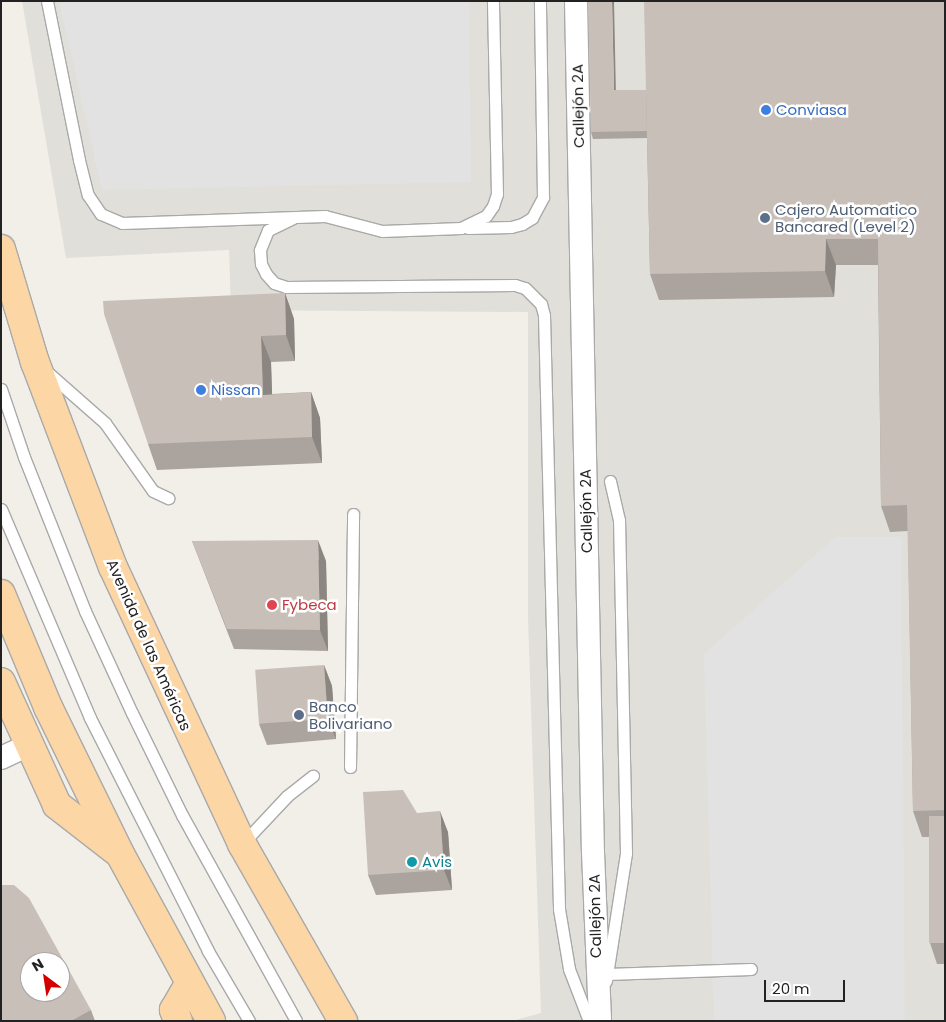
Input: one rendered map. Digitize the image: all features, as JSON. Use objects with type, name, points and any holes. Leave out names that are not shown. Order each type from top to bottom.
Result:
[{"type":"main road","name":"Avenida de las Américas","points":[[1,249],[35,362],[113,567],[242,844],[343,1021]]},
{"type":"main road","points":[[1,594],[48,707],[120,854],[188,984],[210,1021]]},
{"type":"main road","points":[[1,682],[57,805],[120,854]]},
{"type":"main road","points":[[175,1020],[174,1010],[188,984]]},
{"type":"street","name":"Callejón 2A","points":[[576,1],[596,1020]]},
{"type":"street","points":[[1,758],[29,745]]},
{"type":"lane","points":[[47,1],[88,195],[101,214],[122,223],[325,216],[382,231],[510,227],[522,224],[532,218],[543,197],[540,1]]},
{"type":"lane","points":[[461,228],[486,216],[496,194],[493,1]]},
{"type":"lane","points":[[293,218],[268,230],[260,250],[260,264],[274,283],[286,287],[515,285],[525,288],[541,304],[544,315],[560,909],[569,969],[596,1020]]},
{"type":"lane","points":[[35,362],[106,423],[152,491],[168,498]]},
{"type":"lane","points":[[1,389],[24,457],[85,611],[132,713],[182,815],[296,1021]]},
{"type":"lane","points":[[596,1020],[607,974],[626,853],[619,520],[610,481]]},
{"type":"lane","points":[[1,509],[90,718],[208,951],[249,1021]]},
{"type":"lane","points":[[350,767],[353,514]]},
{"type":"lane","points":[[242,844],[287,796],[314,776]]},
{"type":"lane","points":[[607,974],[751,969]]},
{"type":"shaded area","points":[[22,1],[945,1],[945,1021],[512,1021],[541,1013],[528,617],[528,312],[231,310],[229,250],[66,258]]},
{"type":"shaded area","points":[[59,1],[469,1],[471,182],[102,190]]},
{"type":"shaded area","points":[[835,537],[901,537],[905,1021],[714,1021],[704,654]]},
{"type":"building","points":[[588,1],[612,1],[614,90],[646,90],[647,131],[591,132]]},
{"type":"building","points":[[644,1],[945,1],[945,810],[913,811],[907,505],[881,506],[878,239],[826,239],[825,271],[650,274]]},
{"type":"building","name":"Nissan","points":[[285,293],[286,335],[261,336],[263,395],[311,392],[312,437],[148,444],[104,314],[103,301]]},
{"type":"building","name":"Fybeca","points":[[318,540],[320,630],[227,629],[192,541]]},
{"type":"building","points":[[324,665],[328,719],[259,724],[255,670]]},
{"type":"building","name":"Avis","points":[[403,790],[417,813],[440,811],[444,870],[368,875],[363,792]]},
{"type":"building","points":[[929,816],[945,816],[945,943],[929,943]]},
{"type":"building","points":[[1,885],[14,885],[29,898],[59,952],[20,952],[20,1002],[70,1002],[70,972],[91,1010],[71,1021],[1,1021]]},
{"type":"place","name":"Conviasa","points":[[766,110]]},
{"type":"place","name":"Cajero Automatico Bancared (Level 2)","points":[[765,218]]},
{"type":"place","name":"Nissan","points":[[201,390]]},
{"type":"place","name":"Fybeca","points":[[272,605]]},
{"type":"place","name":"Banco Bolivariano","points":[[299,715]]},
{"type":"place","name":"Avis","points":[[412,862]]}]
